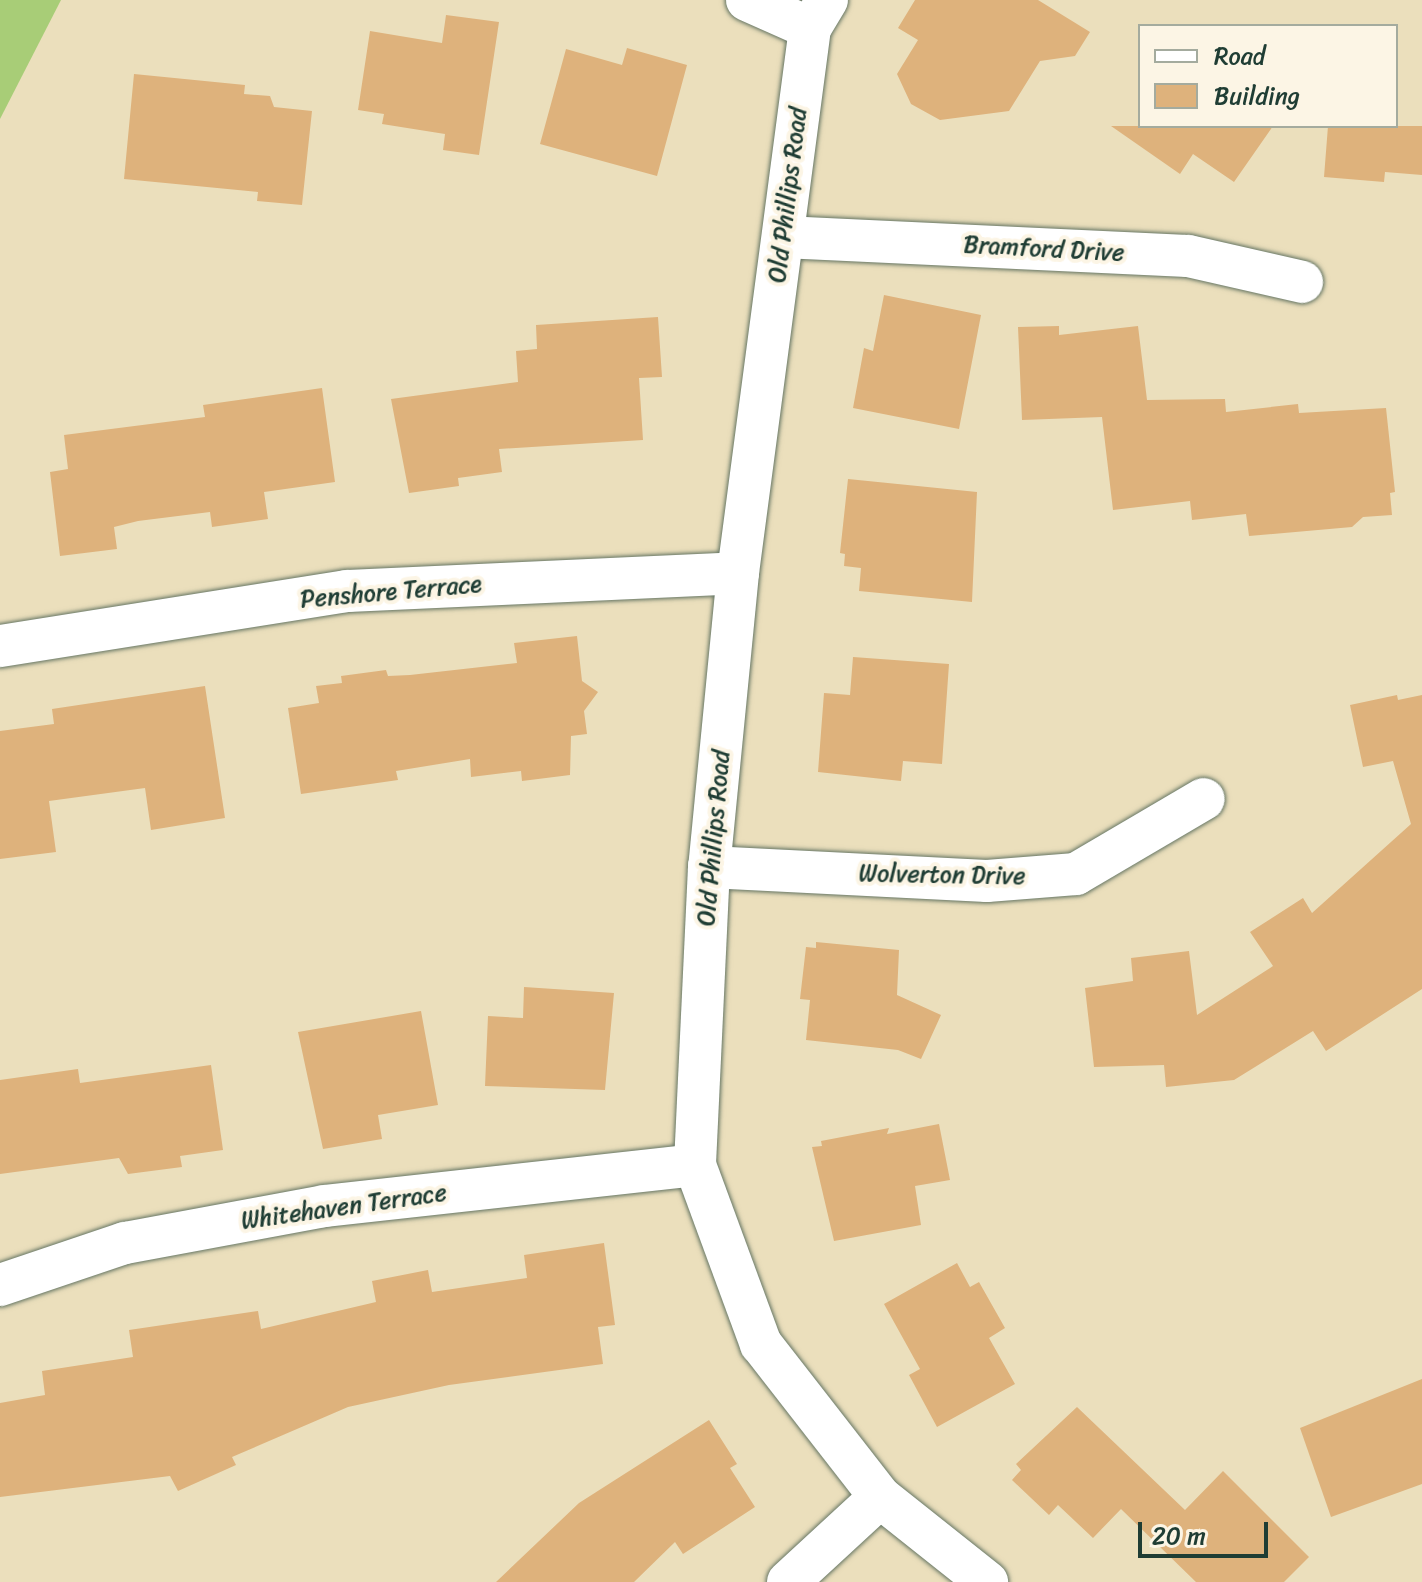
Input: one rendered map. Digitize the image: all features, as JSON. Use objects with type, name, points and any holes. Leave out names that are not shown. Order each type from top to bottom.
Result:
[{"type":"street","points":[[747,0],[819,14]]},
{"type":"street","name":"Old Phillips Road","points":[[819,14],[783,237],[738,573],[709,867],[695,1165],[761,1344],[880,1497],[987,1582]]},
{"type":"street","name":"Bramford Drive","points":[[783,237],[1188,256],[1302,282]]},
{"type":"street","name":"Penshore Terrace","points":[[0,646],[347,591],[738,573]]},
{"type":"street","name":"Wolverton Drive","points":[[709,867],[987,881],[1076,874],[1204,799]]},
{"type":"street","name":"Whitehaven Terrace","points":[[0,1285],[125,1243],[324,1206],[695,1165]]},
{"type":"street","points":[[788,1582],[880,1497]]},
{"type":"green space","points":[[0,0],[61,0],[0,119]]},
{"type":"building","points":[[915,0],[1038,0],[1090,32],[1075,56],[1040,61],[1009,111],[940,120],[911,104],[897,74],[918,40],[898,28]]},
{"type":"building","points":[[446,15],[499,22],[479,155],[443,150],[445,134],[382,124],[384,114],[358,110],[370,31],[442,43]]},
{"type":"building","points":[[627,48],[687,65],[657,176],[540,144],[566,49],[622,65]]},
{"type":"building","points":[[134,74],[245,85],[244,94],[270,96],[274,107],[312,111],[302,205],[257,201],[258,192],[124,179]]},
{"type":"building","points":[[1111,126],[1272,128],[1234,182],[1193,154],[1180,174]]},
{"type":"building","points":[[1422,126],[1422,175],[1385,172],[1384,182],[1324,177],[1328,128]]},
{"type":"building","points":[[884,295],[981,315],[959,429],[853,408],[864,348],[873,351]]},
{"type":"building","points":[[658,317],[662,377],[639,378],[643,440],[499,449],[502,472],[458,478],[459,486],[409,493],[391,399],[518,382],[516,351],[537,349],[536,325]]},
{"type":"building","points":[[1059,326],[1059,335],[1138,326],[1147,400],[1225,399],[1226,412],[1298,404],[1299,413],[1386,408],[1395,492],[1390,493],[1392,515],[1363,517],[1352,527],[1249,536],[1246,514],[1192,520],[1190,501],[1113,510],[1102,417],[1022,420],[1018,327]]},
{"type":"building","points":[[322,388],[335,482],[264,492],[268,519],[212,527],[210,512],[138,521],[114,527],[117,549],[60,556],[50,472],[68,469],[64,435],[205,417],[203,405]]},
{"type":"building","points":[[848,479],[977,492],[972,602],[859,591],[861,568],[844,566],[845,554],[840,553]]},
{"type":"building","points":[[577,636],[582,681],[598,692],[584,711],[587,734],[571,736],[570,775],[522,781],[521,771],[471,777],[470,759],[396,771],[398,780],[301,794],[288,708],[319,703],[316,686],[342,683],[341,676],[386,670],[388,676],[410,675],[517,663],[514,643]]},
{"type":"building","points":[[853,657],[949,664],[942,764],[903,761],[901,781],[818,772],[824,693],[850,695]]},
{"type":"building","points":[[205,686],[225,818],[151,830],[145,788],[49,801],[56,852],[0,859],[0,731],[54,724],[52,709]]},
{"type":"building","points":[[1397,695],[1398,700],[1422,695],[1422,989],[1326,1051],[1313,1031],[1234,1080],[1166,1087],[1164,1065],[1094,1067],[1085,988],[1133,981],[1131,958],[1189,951],[1197,1015],[1273,966],[1250,932],[1303,898],[1312,913],[1411,824],[1393,761],[1363,767],[1350,705]]},
{"type":"building","points":[[816,942],[899,950],[897,995],[941,1015],[921,1059],[898,1050],[806,1040],[810,1000],[800,999],[806,947],[816,948]]},
{"type":"building","points":[[524,987],[614,993],[605,1090],[485,1086],[488,1016],[523,1018]]},
{"type":"building","points":[[421,1011],[438,1105],[378,1115],[382,1139],[323,1149],[298,1032]]},
{"type":"building","points":[[211,1065],[223,1150],[180,1156],[182,1167],[128,1174],[119,1158],[0,1174],[0,1080],[78,1069],[80,1083]]},
{"type":"building","points":[[939,1124],[950,1180],[915,1186],[921,1225],[834,1241],[812,1147],[822,1146],[821,1141],[889,1128],[887,1134]]},
{"type":"building","points":[[604,1243],[615,1325],[598,1327],[603,1364],[449,1385],[348,1407],[232,1457],[236,1465],[178,1491],[170,1476],[0,1497],[0,1403],[45,1395],[42,1371],[133,1357],[129,1330],[258,1311],[261,1329],[376,1302],[372,1281],[428,1270],[432,1292],[527,1278],[524,1255]]},
{"type":"building","points":[[957,1263],[970,1287],[979,1282],[1005,1328],[989,1338],[1015,1384],[937,1427],[909,1375],[920,1369],[884,1304]]},
{"type":"building","points":[[1422,1379],[1422,1484],[1331,1517],[1300,1428]]},
{"type":"building","points":[[1077,1407],[1185,1510],[1223,1471],[1309,1557],[1284,1582],[1196,1582],[1121,1509],[1093,1538],[1058,1505],[1049,1515],[1012,1480],[1021,1470],[1016,1464]]},
{"type":"building","points":[[709,1420],[737,1464],[730,1468],[755,1507],[683,1554],[675,1542],[634,1582],[496,1582],[579,1503]]}]
